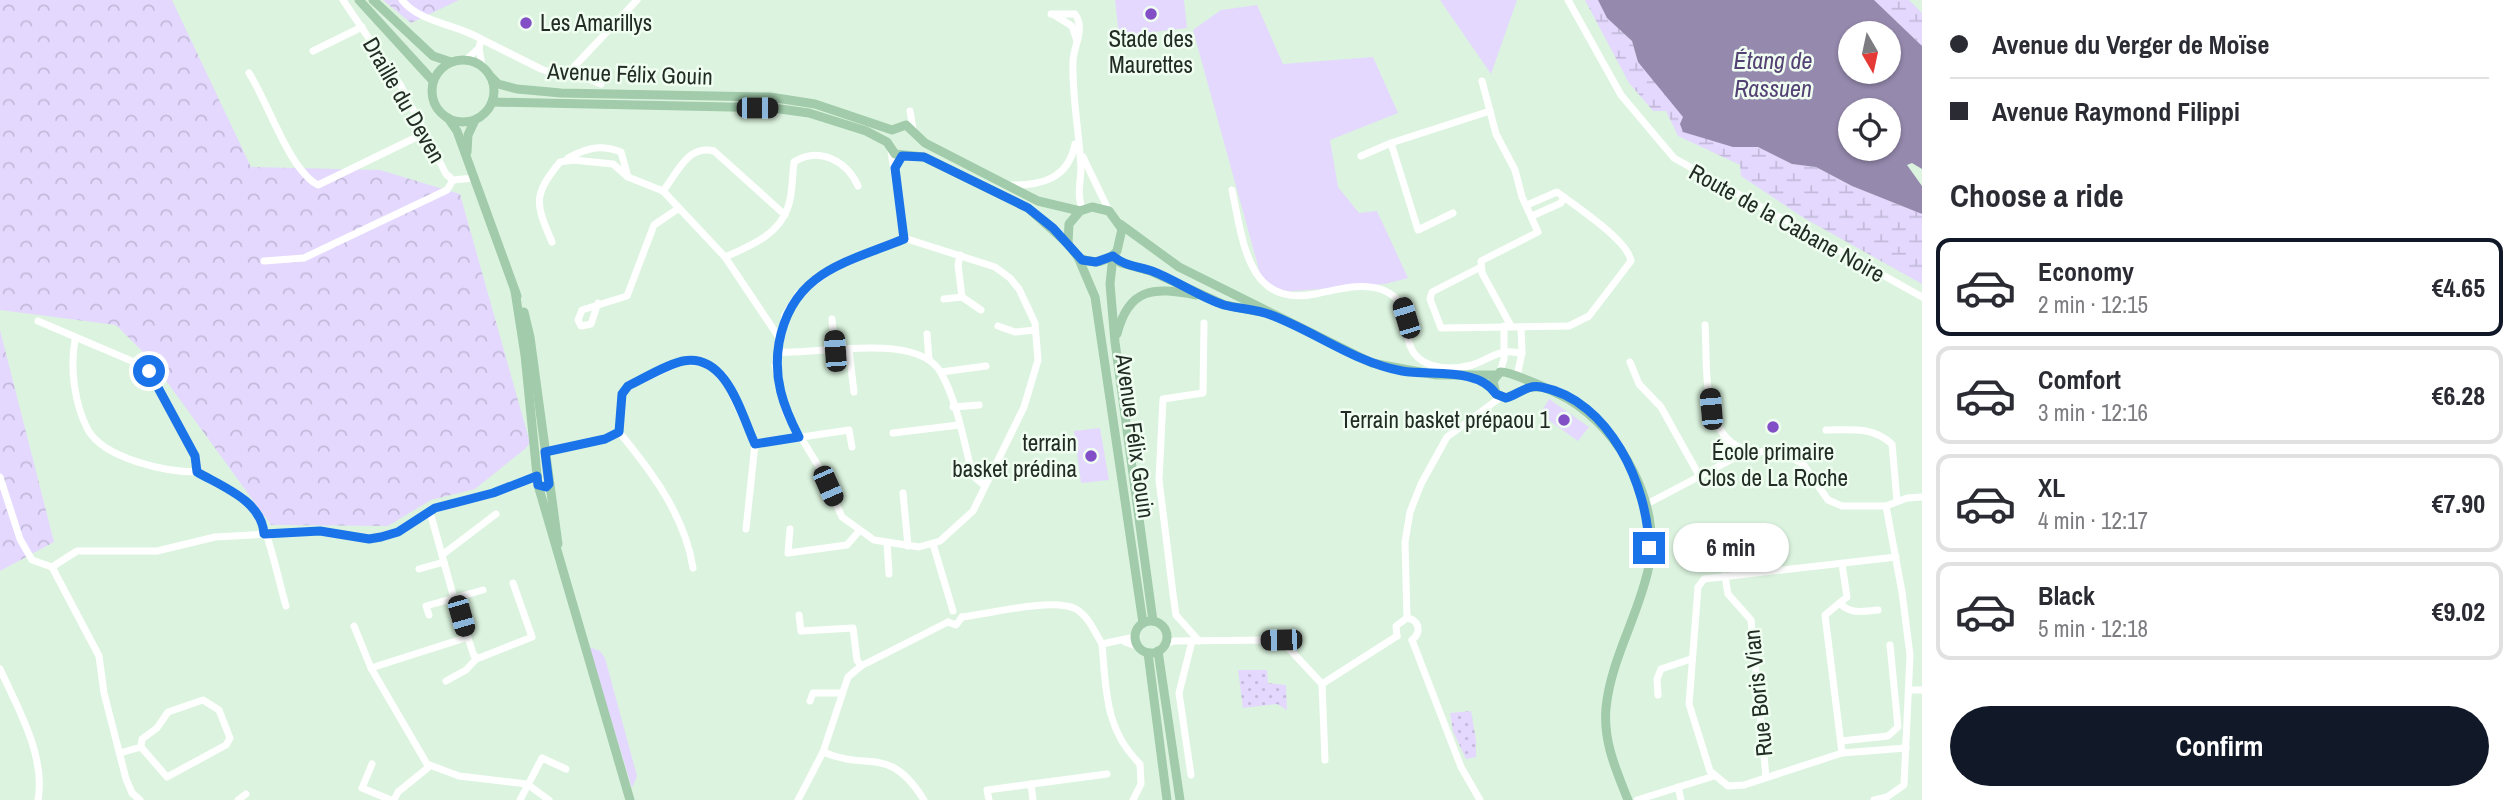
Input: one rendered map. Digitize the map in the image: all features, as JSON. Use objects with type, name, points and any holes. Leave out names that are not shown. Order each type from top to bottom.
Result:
[{"type":"main road","points":[[359,0],[433,81]]},
{"type":"main road","points":[[373,0],[433,56],[451,62]]},
{"type":"main road","points":[[467,157],[468,135],[475,120],[492,102],[495,89],[491,77],[482,66],[466,60],[451,62],[440,69],[433,81],[434,102],[448,118],[467,157],[530,337],[542,452],[564,573]]},
{"type":"main road","name":"Avenue Félix Gouin","points":[[491,77],[498,84],[508,87],[561,93],[799,100],[891,130]]},
{"type":"main road","name":"Avenue Félix Gouin","points":[[492,102],[774,108],[809,113],[887,142]]},
{"type":"main road","points":[[448,118],[462,122],[475,120]]},
{"type":"main road","points":[[891,152],[887,142],[891,130],[901,125],[915,132],[925,143],[1038,201],[1081,211],[1100,208],[1109,211],[1120,224],[1179,267],[1372,363],[1402,370],[1469,377],[1512,372],[1560,394],[1597,421],[1628,461],[1645,505],[1649,563],[1609,686],[1606,710],[1605,730],[1611,757],[1628,800]]},
{"type":"main road","points":[[906,155],[918,145],[915,132]]},
{"type":"main road","name":"Avenue Félix Gouin","points":[[891,152],[924,157],[1028,208],[1069,244],[1078,257],[1095,297],[1101,328],[1148,622]]},
{"type":"main road","points":[[1069,244],[1069,224],[1081,211]]},
{"type":"main road","name":"Avenue Félix Gouin","points":[[1120,224],[1122,239],[1113,256],[1110,284],[1148,622]]},
{"type":"main road","points":[[1078,257],[1096,262],[1113,256],[1121,263],[1150,271],[1225,305],[1270,314]]},
{"type":"main road","points":[[1115,342],[1126,306],[1145,292],[1168,290],[1208,298]]},
{"type":"main road","points":[[1492,387],[1498,373]]},
{"type":"main road","points":[[1517,376],[1520,383],[1517,393]]},
{"type":"main road","points":[[1469,377],[1492,387],[1501,397],[1510,397],[1540,387]]},
{"type":"main road","points":[[542,452],[538,480],[630,800]]},
{"type":"main road","points":[[538,480],[543,488],[549,484]]},
{"type":"main road","points":[[1162,645],[1139,647],[1135,637],[1148,622],[1162,626],[1167,800]]},
{"type":"main road","points":[[1162,645],[1180,800]]},
{"type":"street","name":"Draille du Deven","points":[[343,0],[401,86],[446,174],[453,180],[474,178]]},
{"type":"street","points":[[402,0],[410,10],[465,29],[541,69],[552,73],[570,71],[601,84]]},
{"type":"street","points":[[570,71],[637,0]]},
{"type":"street","name":"Route de la Cabane Noire","points":[[1568,0],[1602,66],[1621,95],[1674,158],[1922,297]]},
{"type":"street","points":[[1077,42],[1066,20],[1051,15],[1075,14],[1080,26],[1077,42],[1073,59],[1076,140],[1081,165],[1081,211]]},
{"type":"street","points":[[313,51],[362,27]]},
{"type":"street","points":[[481,39],[479,48],[482,66]]},
{"type":"street","points":[[466,60],[479,48]]},
{"type":"street","points":[[249,73],[266,99],[287,151],[311,181],[318,185],[425,133]]},
{"type":"street","points":[[1482,80],[1490,111],[1538,232],[1488,255],[1481,261],[1481,267],[1507,326],[1498,373]]},
{"type":"street","points":[[901,125],[910,111],[915,132]]},
{"type":"street","points":[[1361,156],[1391,142],[1490,111]]},
{"type":"street","points":[[1002,184],[1035,185],[1048,181],[1066,169],[1076,140]]},
{"type":"street","points":[[1076,140],[1109,211]]},
{"type":"street","points":[[1391,142],[1418,230],[1453,213]]},
{"type":"street","points":[[552,242],[540,213],[540,186],[564,160],[585,149],[605,146],[621,152],[628,177]]},
{"type":"street","points":[[663,191],[678,166],[691,154],[705,149],[714,151],[785,215]]},
{"type":"street","points":[[891,152],[904,239]]},
{"type":"street","points":[[895,168],[906,155]]},
{"type":"street","points":[[725,257],[755,243],[774,230],[789,206],[794,162],[804,156],[820,156],[838,162],[851,170],[858,186]]},
{"type":"street","points":[[564,160],[613,164],[628,177],[663,191],[725,257],[780,339]]},
{"type":"street","points":[[264,261],[304,258],[447,190],[453,180]]},
{"type":"street","points":[[1232,190],[1248,253],[1258,278],[1272,292],[1290,297],[1353,287],[1376,288],[1388,292],[1402,303],[1413,355],[1422,363],[1443,367],[1470,366],[1504,351],[1522,353]]},
{"type":"street","points":[[1481,267],[1432,292],[1430,299],[1441,328],[1569,326],[1590,316],[1630,261],[1630,253],[1612,235],[1557,192],[1527,205]]},
{"type":"street","points":[[1532,216],[1561,203],[1564,197]]},
{"type":"street","points":[[598,303],[627,296],[654,225],[679,208]]},
{"type":"street","points":[[904,239],[995,267],[1010,278],[1029,307],[1038,360],[1024,407],[973,511],[933,544],[908,546],[874,540],[842,517],[822,472],[786,413],[775,365],[785,314],[799,293],[817,278],[904,239]]},
{"type":"street","points":[[960,255],[958,265],[962,297]]},
{"type":"street","points":[[944,299],[962,297],[981,310]]},
{"type":"street","points":[[832,320],[835,351]]},
{"type":"street","points":[[38,321],[75,340],[132,361],[149,371],[195,456],[197,472]]},
{"type":"street","points":[[1196,641],[1176,615],[1161,513],[1159,468],[1163,399],[1203,393],[1204,323]]},
{"type":"street","points":[[1705,325],[1711,409],[1724,439],[1724,457],[1719,467]]},
{"type":"street","points":[[998,326],[1014,332],[1035,330]]},
{"type":"street","points":[[1517,376],[1522,353],[1521,327]]},
{"type":"street","points":[[927,334],[929,360]]},
{"type":"street","points":[[75,340],[70,366],[89,430],[101,443],[143,465],[179,472],[197,472],[252,505],[263,520],[264,534],[286,606]]},
{"type":"street","points":[[849,350],[854,393]]},
{"type":"street","points":[[778,352],[912,350],[929,360],[941,372],[974,476],[984,485]]},
{"type":"street","points":[[693,568],[691,553],[660,483],[619,432],[622,394],[628,386],[683,361],[706,363],[723,375],[755,444],[746,529]]},
{"type":"street","points":[[1630,362],[1639,384],[1661,407],[1700,477]]},
{"type":"street","points":[[941,372],[986,366]]},
{"type":"street","points":[[1406,618],[1405,542],[1410,512],[1421,484],[1447,437],[1501,397]]},
{"type":"street","points":[[953,407],[979,405]]},
{"type":"street","points":[[893,433],[959,425]]},
{"type":"street","points":[[1826,430],[1867,429],[1878,432],[1892,444],[1897,501]]},
{"type":"street","points":[[755,444],[849,430],[852,447]]},
{"type":"street","points":[[542,452],[605,439],[619,432]]},
{"type":"street","points":[[1724,439],[1751,451],[1780,452],[1803,464],[1828,500],[1842,506],[1886,506],[1897,501],[1922,498]]},
{"type":"street","points":[[1645,505],[1751,451]]},
{"type":"street","points":[[0,477],[20,539],[32,560],[52,567],[99,656],[104,693],[129,786],[140,800]]},
{"type":"street","points":[[52,567],[77,551],[158,551],[215,537],[320,531],[369,539],[398,532],[430,512],[538,480]]},
{"type":"street","points":[[903,493],[908,546]]},
{"type":"street","points":[[1874,800],[1887,797],[1904,785],[1909,690],[1908,628],[1886,506]]},
{"type":"street","points":[[430,512],[466,635],[477,658]]},
{"type":"street","points":[[419,569],[443,559],[496,514]]},
{"type":"street","points":[[790,529],[788,553],[847,545],[859,531]]},
{"type":"street","points":[[887,543],[889,574]]},
{"type":"street","points":[[933,544],[953,611],[962,617],[1044,606],[1074,608],[1085,617],[1102,644],[1108,708],[1123,747],[1140,764],[1141,784],[1133,800]]},
{"type":"street","points":[[1896,557],[1704,579],[1698,587],[1691,659],[1690,709],[1714,776],[1728,786],[1736,787],[1842,753],[1906,748]]},
{"type":"street","points":[[1842,564],[1847,597],[1825,615],[1842,753]]},
{"type":"street","name":"Rue Boris Vian","points":[[1725,576],[1728,594],[1751,620],[1766,777]]},
{"type":"street","points":[[446,681],[466,670],[477,658],[532,637],[513,583]]},
{"type":"street","points":[[429,615],[426,606],[483,590]]},
{"type":"street","points":[[1840,603],[1846,611],[1878,610]]},
{"type":"street","points":[[948,622],[948,615],[953,611]]},
{"type":"street","points":[[799,615],[801,631],[853,628],[857,660],[861,666]]},
{"type":"street","points":[[795,800],[823,752],[840,693],[848,677],[861,666],[948,622],[956,625],[962,617]]},
{"type":"street","points":[[1397,636],[1396,626],[1406,618]]},
{"type":"street","points":[[1397,636],[1405,641],[1418,635],[1414,620],[1406,618]]},
{"type":"street","points":[[354,626],[371,668],[430,766],[459,776],[527,784],[549,800]]},
{"type":"street","points":[[371,668],[461,641],[466,635]]},
{"type":"street","points":[[1322,684],[1397,636]]},
{"type":"street","points":[[1102,644],[1124,642],[1135,637]]},
{"type":"street","points":[[1162,645],[1196,641],[1281,640],[1322,684],[1325,760]]},
{"type":"street","points":[[1412,640],[1461,767],[1480,800]]},
{"type":"street","points":[[1191,775],[1180,693],[1196,641]]},
{"type":"street","points":[[1124,642],[1139,647]]},
{"type":"street","points":[[1841,741],[1888,736],[1898,727],[1889,645]]},
{"type":"street","points":[[1658,695],[1657,679],[1661,669],[1691,659]]},
{"type":"street","points":[[0,669],[29,738],[42,779],[38,800]]},
{"type":"street","points":[[1909,690],[1922,690]]},
{"type":"street","points":[[810,701],[813,693],[840,693]]},
{"type":"street","points":[[203,700],[219,710],[230,738],[226,745],[167,778],[141,747],[142,739],[157,729],[169,712],[203,700]]},
{"type":"street","points":[[120,754],[141,747]]},
{"type":"street","points":[[823,752],[835,757],[885,762],[907,777],[924,800]]},
{"type":"street","points":[[520,800],[542,758],[566,769]]},
{"type":"street","points":[[372,764],[362,788],[392,800],[430,766]]},
{"type":"street","points":[[989,800],[987,790],[1107,774]]},
{"type":"street","points":[[1637,800],[1714,776]]},
{"type":"street","points":[[1031,784],[1033,800]]},
{"type":"street","points":[[1678,787],[1681,800]]},
{"type":"street","points":[[238,800],[246,793]]},
{"type":"green space","points":[[0,0],[172,0],[251,167],[380,170],[460,194],[530,443],[525,449],[475,489],[431,500],[388,526],[271,525],[151,360],[116,325],[0,310]]},
{"type":"green space","points":[[383,0],[459,0],[411,23]]},
{"type":"green space","name":"Stade des Maurettes","points":[[1115,0],[1184,0],[1187,28],[1119,36]]},
{"type":"green space","points":[[1440,0],[1517,0],[1491,74]]},
{"type":"green space","points":[[1585,0],[1598,0],[1607,18],[1632,41],[1638,62],[1678,107],[1683,117],[1683,132],[1718,142],[1759,147],[1792,164],[1816,167],[1852,186],[1922,214],[1922,284],[1804,218],[1741,176],[1740,165],[1678,136],[1666,111],[1653,111],[1629,83]]},
{"type":"green space","points":[[1874,0],[1909,0],[1922,13],[1922,46],[1901,26],[1901,21],[1896,21]]},
{"type":"green space","points":[[1257,5],[1283,64],[1373,57],[1398,113],[1330,140],[1338,187],[1359,213],[1377,211],[1408,278],[1385,284],[1282,292],[1261,277],[1193,30],[1221,10]]},
{"type":"green space","points":[[0,330],[54,542],[0,571]]},
{"type":"green space","name":"Terrain basket prépaou 1","points":[[1549,399],[1589,427],[1578,441],[1540,414]]},
{"type":"green space","name":"terrain basket prédina","points":[[1100,428],[1109,480],[1081,483],[1074,431]]},
{"type":"green space","points":[[589,647],[600,651],[605,658],[637,776],[632,788]]},
{"type":"green space","points":[[1238,670],[1267,670],[1268,683],[1286,685],[1287,710],[1277,704],[1243,708]]},
{"type":"green space","points":[[1471,711],[1476,757],[1466,759],[1453,731],[1450,713]]},
{"type":"water","name":"Étang de Rassuen","points":[[1598,0],[1874,0],[1896,21],[1838,21],[1838,84],[1901,84],[1901,26],[1922,46],[1922,169],[1912,163],[1907,165],[1922,186],[1922,214],[1852,186],[1816,167],[1792,164],[1758,147],[1733,147],[1683,132],[1680,124],[1683,117],[1638,62],[1632,41],[1607,18]]},
{"type":"place","name":"Stade des Maurettes","points":[[1151,14]]},
{"type":"place","name":"Les Amarillys","points":[[526,23]]},
{"type":"place","name":"Terrain basket prépaou 1","points":[[1564,420]]},
{"type":"place","name":"École primaire Clos de La Roche","points":[[1773,427]]},
{"type":"place","name":"terrain basket prédina","points":[[1091,456]]},
{"type":"route","points":[[149,371],[195,456],[197,472],[252,505],[263,520],[264,534],[320,531],[369,539],[398,532],[435,508],[493,493],[537,476],[538,485],[546,487],[549,484],[545,452],[605,439],[619,432],[622,394],[628,386],[683,361],[706,363],[723,375],[755,444],[799,437],[786,413],[775,365],[785,314],[799,293],[817,278],[836,267],[904,239],[895,168],[902,156],[910,155],[924,157],[1028,208],[1053,228],[1069,244],[1072,252],[1087,262],[1105,261],[1113,256],[1121,263],[1150,271],[1225,305],[1270,314],[1372,363],[1402,370],[1482,380],[1492,387],[1496,394],[1506,398],[1530,387],[1540,387],[1560,394],[1579,405],[1597,421],[1628,461],[1639,485],[1648,516],[1649,548]]}]
